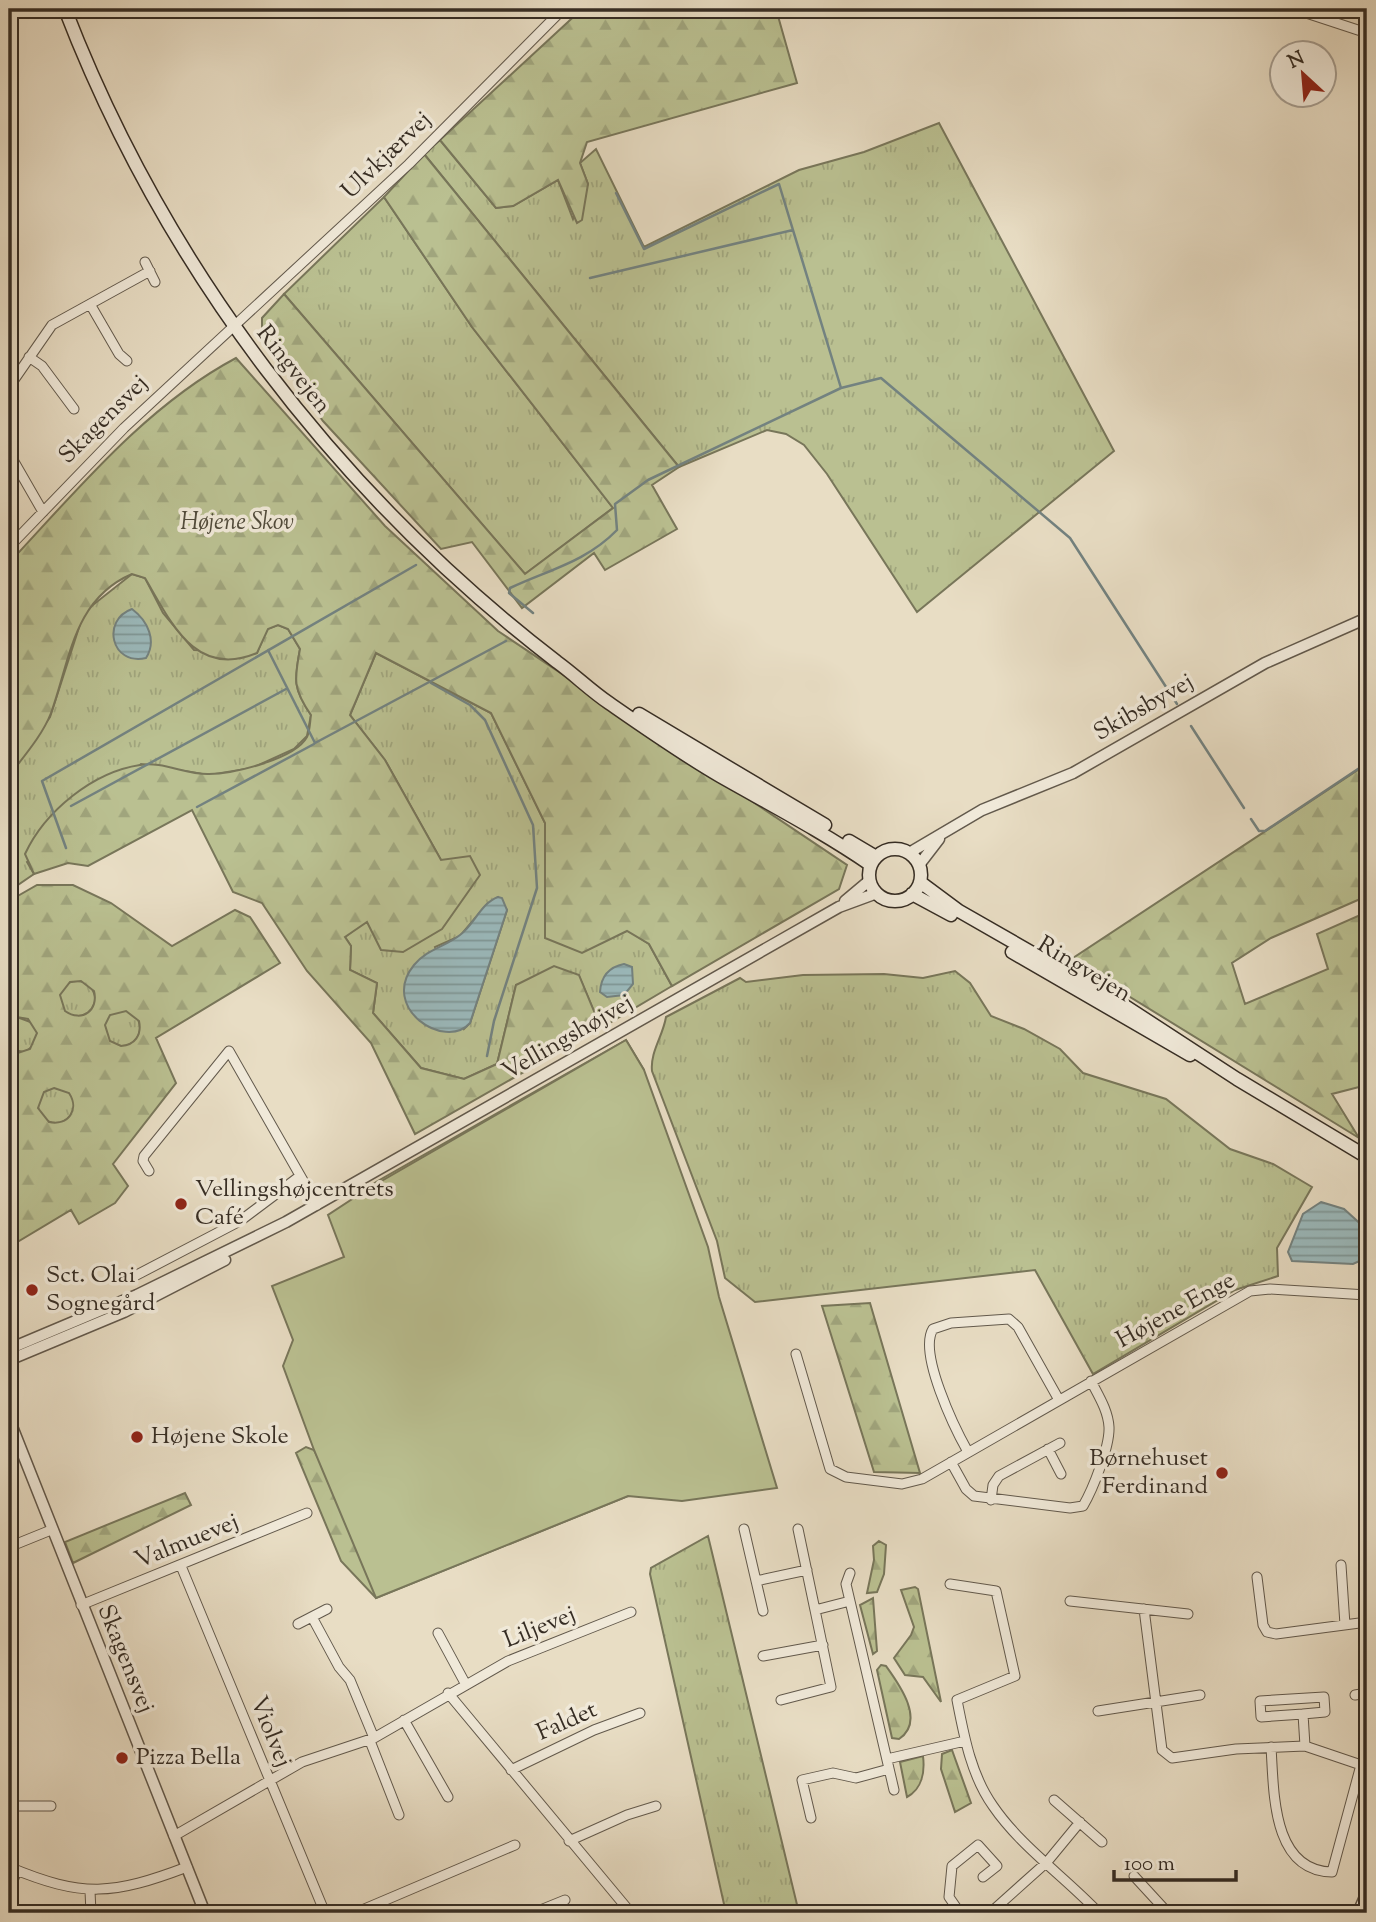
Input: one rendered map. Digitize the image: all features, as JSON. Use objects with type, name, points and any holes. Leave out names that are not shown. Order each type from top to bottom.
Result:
[{"type":"main road","name":"Ringvejen","points":[[65,9],[92,78],[166,220],[234,327],[309,426],[374,499],[439,563],[512,627],[605,701],[717,774],[874,861]]},
{"type":"main road","points":[[891,849],[909,853],[919,865],[920,882],[912,894],[891,900],[877,893],[870,880],[874,861],[891,849]]},
{"type":"main road","name":"Ringvejen","points":[[920,882],[959,911],[1115,1000],[1237,1079],[1367,1157]]},
{"type":"main road","name":"Ringvejen","points":[[912,894],[1117,1015],[1237,1079]]},
{"type":"street","name":"Ulvkjærvej","points":[[234,327],[409,164],[563,9]]},
{"type":"street","points":[[1294,9],[1367,33]]},
{"type":"street","points":[[145,262],[155,282]]},
{"type":"street","points":[[9,387],[52,326],[150,271]]},
{"type":"street","points":[[90,304],[119,354],[127,361]]},
{"type":"street","name":"Skagensvej","points":[[9,547],[124,428],[234,327]]},
{"type":"street","points":[[29,357],[48,373],[65,401],[74,410]]},
{"type":"street","points":[[9,453],[43,512]]},
{"type":"street","name":"Skibsbyvej","points":[[909,853],[997,803],[1073,773],[1265,663],[1367,618]]},
{"type":"street","name":"Skibsbyvej","points":[[919,865],[943,834]]},
{"type":"street","name":"Vellingshøjvej","points":[[839,907],[870,880]]},
{"type":"street","name":"Vellingshøjvej","points":[[9,1349],[159,1285],[286,1222],[839,907],[877,893]]},
{"type":"street","points":[[149,1171],[143,1161],[144,1156],[229,1051],[317,1205]]},
{"type":"street","points":[[131,1278],[240,1221],[300,1176]]},
{"type":"street","name":"Vellingshøjvej","points":[[9,1360],[184,1283],[273,1233],[286,1222]]},
{"type":"street","name":"Højene Enge","points":[[796,1354],[826,1461],[837,1475],[912,1483],[1250,1291],[1270,1289],[1367,1295]]},
{"type":"street","points":[[968,1452],[949,1418],[929,1346],[933,1329],[951,1323],[1009,1319],[1018,1327],[1059,1400]]},
{"type":"street","points":[[950,1462],[966,1489],[974,1496],[1070,1508],[1083,1506],[1108,1439],[1109,1427],[1105,1409],[1091,1381]]},
{"type":"street","name":"Skagensvej","points":[[9,1419],[80,1605],[205,1913]]},
{"type":"street","points":[[991,1500],[993,1485],[999,1476],[1060,1443]]},
{"type":"street","points":[[1048,1449],[1061,1474]]},
{"type":"street","name":"Valmuevej","points":[[80,1605],[307,1513]]},
{"type":"street","points":[[744,1528],[763,1612]]},
{"type":"street","points":[[9,1547],[51,1530]]},
{"type":"street","points":[[781,1700],[831,1687],[798,1530]]},
{"type":"street","points":[[1341,1565],[1345,1625]]},
{"type":"street","name":"Violvej","points":[[181,1566],[325,1913]]},
{"type":"street","points":[[756,1581],[807,1570]]},
{"type":"street","points":[[850,1573],[846,1584],[894,1790]]},
{"type":"street","points":[[1257,1577],[1267,1632],[1276,1634],[1367,1622]]},
{"type":"street","points":[[950,1584],[996,1591],[1015,1676],[957,1700],[965,1741],[978,1778],[992,1805],[1099,1913]]},
{"type":"street","points":[[815,1609],[850,1601]]},
{"type":"street","points":[[1070,1601],[1188,1614]]},
{"type":"street","points":[[298,1624],[327,1609]]},
{"type":"street","points":[[1143,1609],[1162,1750],[1172,1758],[1236,1749],[1271,1747],[1305,1746],[1364,1766],[1332,1872],[1313,1872],[1288,1851],[1274,1797],[1271,1747]]},
{"type":"street","name":"Liljevej","points":[[174,1836],[269,1780],[323,1753],[372,1739],[465,1683],[508,1661],[631,1612]]},
{"type":"street","points":[[312,1617],[339,1667],[350,1680],[400,1815]]},
{"type":"street","points":[[438,1633],[465,1683]]},
{"type":"street","points":[[763,1656],[823,1644]]},
{"type":"street","points":[[448,1693],[631,1913]]},
{"type":"street","points":[[1355,1695],[1367,1693]]},
{"type":"street","points":[[1098,1711],[1200,1695]]},
{"type":"street","points":[[1324,1697],[1325,1713],[1303,1714],[1262,1717],[1261,1701],[1324,1697]]},
{"type":"street","name":"Faldet","points":[[511,1770],[573,1739],[640,1713]]},
{"type":"street","points":[[1303,1714],[1305,1746]]},
{"type":"street","points":[[404,1720],[448,1797]]},
{"type":"street","points":[[887,1759],[965,1741]]},
{"type":"street","points":[[811,1818],[802,1780],[833,1773],[856,1778],[889,1769]]},
{"type":"street","points":[[1054,1800],[1102,1842]]},
{"type":"street","points":[[9,1806],[51,1806]]},
{"type":"street","points":[[569,1841],[626,1815],[656,1806]]},
{"type":"street","points":[[990,1913],[1047,1862],[1080,1822]]},
{"type":"street","points":[[355,1913],[515,1845]]},
{"type":"street","points":[[960,1913],[949,1897],[953,1866],[978,1845],[997,1866],[984,1877]]},
{"type":"street","points":[[9,1889],[13,1869],[57,1885],[90,1891],[126,1888],[187,1867]]},
{"type":"street","points":[[1134,1876],[1161,1911]]},
{"type":"street","points":[[90,1891],[91,1913]]},
{"type":"street","points":[[1358,1913],[1367,1892]]},
{"type":"street","points":[[533,1913],[565,1899]]},
{"type":"street","points":[[659,1913],[675,1909],[676,1913]]},
{"type":"green space","points":[[582,9],[648,9],[649,17],[729,9],[776,9],[797,83],[587,142],[580,163],[588,184],[582,220],[577,223],[558,180],[513,206],[496,208],[440,140]]},
{"type":"green space","points":[[939,123],[1114,451],[917,612],[827,474],[804,445],[786,434],[767,430],[679,467],[424,154],[440,140],[496,208],[513,206],[558,180],[573,219],[588,184],[580,163],[596,149],[644,247],[799,170],[864,152]]},
{"type":"green space","points":[[424,154],[679,467],[652,485],[677,529],[605,570],[594,553],[522,608],[472,542],[441,549],[323,421],[262,335],[262,318],[284,294],[525,574],[613,508],[472,327],[384,197]]},
{"type":"green space","points":[[384,197],[472,327],[613,508],[525,574],[284,294]]},
{"type":"green space","name":"Højene Skov","points":[[236,358],[385,526],[498,631],[847,865],[839,889],[672,986],[649,944],[627,931],[582,953],[545,938],[545,823],[491,713],[376,653],[350,715],[385,760],[441,860],[470,856],[480,875],[442,929],[403,952],[381,950],[367,922],[345,937],[351,946],[350,970],[377,983],[373,1013],[421,1068],[464,1079],[497,1064],[516,985],[554,966],[579,975],[601,1028],[415,1134],[371,1043],[307,971],[262,903],[233,892],[192,810],[88,866],[68,863],[34,874],[25,854],[34,838],[72,796],[105,776],[122,769],[148,764],[201,774],[233,771],[262,764],[290,752],[308,735],[311,715],[296,684],[300,649],[288,629],[278,625],[268,629],[257,653],[235,659],[217,658],[201,652],[188,642],[165,612],[145,578],[132,574],[112,585],[85,615],[69,653],[48,721],[12,772],[14,791],[9,802],[9,563],[87,478],[143,424],[203,378]]},
{"type":"green space","points":[[132,574],[145,578],[163,613],[194,650],[257,653],[267,629],[278,625],[288,629],[300,649],[296,684],[311,715],[307,736],[294,749],[252,768],[209,775],[141,764],[27,862],[34,874],[9,891],[9,802],[14,791],[12,772],[50,717],[84,612]]},
{"type":"green space","points":[[376,653],[491,713],[545,823],[545,937],[582,952],[627,930],[649,944],[672,986],[601,1028],[579,976],[516,985],[497,1064],[464,1079],[421,1068],[373,1013],[377,983],[350,970],[351,946],[345,937],[441,860],[385,760],[350,715]],"holes":[[[498,897],[507,910],[470,1023],[464,1029],[435,947],[460,936],[487,904]]]},
{"type":"green space","points":[[1367,764],[1367,896],[1271,938],[1232,963],[1245,1004],[1328,969],[1317,934],[1367,912],[1367,1085],[1332,1094],[1359,1138],[1070,960]]},
{"type":"green space","points":[[37,885],[73,885],[111,903],[172,946],[235,910],[250,917],[280,963],[156,1038],[176,1083],[113,1164],[128,1186],[115,1203],[79,1224],[71,1210],[9,1247],[9,1049],[18,1053],[30,1049],[37,1033],[28,1019],[17,1017],[9,1021],[9,901]],"holes":[[[81,981],[94,991],[95,998],[92,1009],[77,1016],[65,1011],[60,995],[70,982]],[[126,1011],[139,1021],[139,1031],[134,1041],[121,1046],[110,1041],[105,1025],[110,1015]],[[54,1088],[69,1093],[73,1111],[67,1119],[62,1122],[49,1122],[38,1108],[44,1092]]]},
{"type":"green space","points":[[955,971],[970,983],[991,1016],[1024,1029],[1060,1049],[1083,1073],[1166,1099],[1230,1149],[1273,1164],[1312,1187],[1277,1248],[1278,1276],[1235,1290],[1093,1374],[1035,1270],[755,1302],[725,1278],[717,1241],[652,1071],[653,1057],[666,1017],[740,978],[746,982],[803,975],[884,974],[923,978]]},
{"type":"green space","points":[[77,981],[90,986],[95,999],[90,1012],[77,1017],[64,1012],[59,999],[64,986]]},
{"type":"green space","points":[[122,1010],[135,1015],[140,1028],[135,1041],[122,1046],[109,1041],[104,1028],[109,1015]]},
{"type":"green space","points":[[17,1017],[33,1023],[37,1032],[35,1043],[24,1052],[9,1049],[9,1021]]},
{"type":"green space","points":[[626,1040],[644,1070],[628,1496],[376,1598],[341,1561],[296,1453],[306,1447],[314,1450],[380,1578],[613,1488],[334,1213],[376,1182]]},
{"type":"green space","points":[[626,1040],[644,1070],[708,1247],[719,1297],[777,1488],[682,1501],[628,1496],[376,1598],[314,1450],[283,1366],[293,1340],[272,1286],[344,1257],[328,1215],[366,1190]]},
{"type":"green space","points":[[56,1087],[69,1092],[74,1105],[69,1118],[56,1123],[43,1118],[38,1105],[43,1092]]},
{"type":"green space","points":[[870,1303],[920,1473],[874,1472],[822,1306]]},
{"type":"green space","points":[[185,1493],[191,1505],[73,1563],[65,1542]]},
{"type":"green space","points":[[708,1536],[799,1913],[726,1913],[650,1574],[651,1568]]},
{"type":"green space","points":[[879,1541],[886,1545],[884,1574],[877,1592],[867,1593],[874,1560],[873,1546]]},
{"type":"green space","points":[[915,1587],[918,1589],[941,1702],[923,1677],[905,1675],[894,1658],[914,1627],[901,1590]]},
{"type":"green space","points":[[873,1598],[877,1651],[873,1654],[860,1605]]},
{"type":"green space","points":[[881,1665],[886,1666],[897,1682],[910,1713],[907,1731],[899,1739],[892,1738],[877,1670]]},
{"type":"green space","points":[[952,1750],[971,1803],[955,1812],[941,1769],[942,1754]]},
{"type":"green space","points":[[923,1756],[921,1780],[907,1797],[900,1762]]},
{"type":"water","points":[[132,609],[146,625],[151,638],[146,658],[134,659],[125,655],[114,641],[116,622]]},
{"type":"water","points":[[498,897],[502,898],[507,910],[470,1023],[459,1030],[446,1032],[432,1028],[420,1021],[410,1010],[404,996],[405,981],[419,960],[460,935],[487,904]]},
{"type":"water","points":[[624,964],[632,967],[633,984],[624,995],[607,997],[600,992],[604,977],[614,967]]},
{"type":"water","points":[[1321,1202],[1344,1209],[1365,1228],[1366,1258],[1353,1264],[1292,1261],[1288,1252],[1303,1214]]},
{"type":"waterway","points":[[616,193],[644,249],[779,184],[841,388]]},
{"type":"waterway","points":[[590,278],[793,230]]},
{"type":"waterway","points":[[533,613],[509,593],[510,588],[580,558],[605,541],[617,530],[615,504],[648,480],[841,388],[881,378],[1070,538],[1177,704]]},
{"type":"waterway","points":[[66,848],[42,781],[416,565]]},
{"type":"waterway","points":[[268,650],[315,743],[506,641]]},
{"type":"waterway","points":[[431,683],[470,705],[485,720],[533,825],[537,888],[494,1021],[487,1056]]},
{"type":"waterway","points":[[71,806],[286,689]]},
{"type":"waterway","points":[[1191,726],[1244,808]]},
{"type":"waterway","points":[[197,807],[314,744]]},
{"type":"waterway","points":[[1251,819],[1259,831],[1265,831],[1367,763]]},
{"type":"place","name":"Vellingshøjcentrets Café","points":[[181,1204]]},
{"type":"place","name":"Sct. Olai Sognegård","points":[[32,1290]]},
{"type":"place","name":"Højene Skole","points":[[137,1437]]},
{"type":"place","name":"Børnehuset Ferdinand","points":[[1222,1473]]},
{"type":"place","name":"Pizza Bella","points":[[122,1758]]}]
